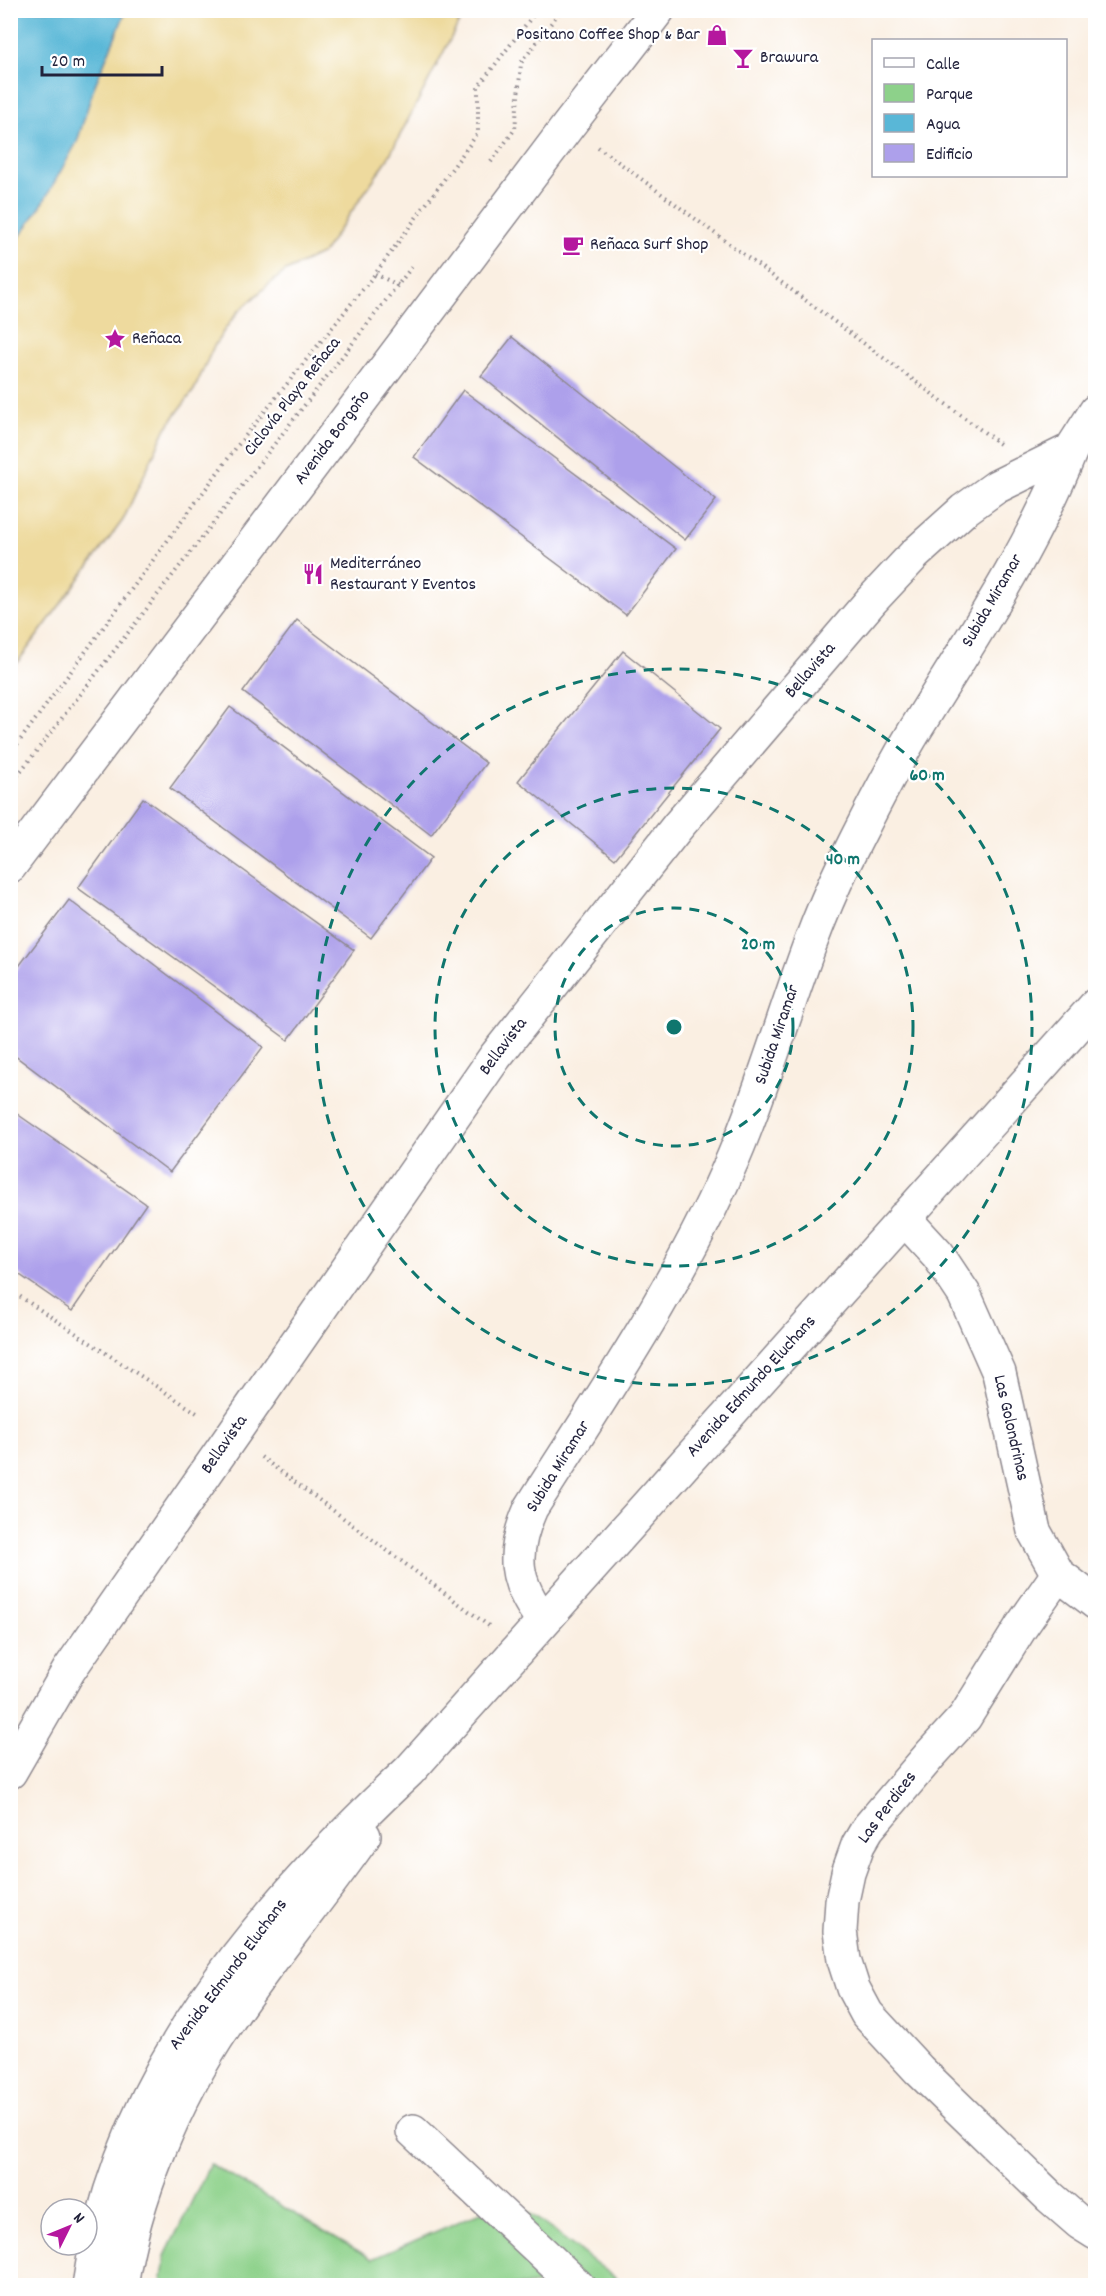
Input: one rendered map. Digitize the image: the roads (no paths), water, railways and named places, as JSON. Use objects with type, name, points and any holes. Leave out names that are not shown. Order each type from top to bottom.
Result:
[{"type":"street","name":"Avenida Borgoño","points":[[10,867],[657,10]]},
{"type":"street","points":[[1071,450],[1095,411]]},
{"type":"street","name":"Bellavista","points":[[10,1772],[69,1670],[495,1057],[678,826],[871,601],[915,554],[964,510],[996,487],[1071,450]]},
{"type":"street","name":"Subida Miramar","points":[[543,1620],[528,1601],[519,1567],[518,1547],[523,1526],[531,1508],[680,1270],[735,1154],[807,951],[842,868],[883,787],[1015,565],[1060,478],[1071,450]]},
{"type":"street","name":"Avenida Edmundo Eluchans","points":[[89,2286],[105,2208],[122,2155],[144,2103],[170,2054],[200,2007],[321,1857],[409,1771],[1095,1005]]},
{"type":"street","name":"Las Golondrinas","points":[[904,1218],[938,1255],[964,1294],[999,1373],[1034,1532],[1058,1574],[1095,1603]]},
{"type":"street","name":"Las Perdices","points":[[1058,1574],[965,1717],[868,1827],[848,1873],[842,1901],[840,1931],[844,1960],[853,1988],[867,2014],[919,2070],[1050,2197],[1095,2234]]},
{"type":"street","name":"Avenida Edmundo Eluchans","points":[[121,2286],[135,2224],[149,2182],[171,2124],[193,2078],[225,2025],[344,1864],[409,1771]]},
{"type":"street","points":[[413,2131],[578,2286]]},
{"type":"water","points":[[11,10],[126,11],[94,87],[77,142],[41,206],[11,249]]},
{"type":"place","name":"Positano Coffee Shop & Bar","points":[[717,35]]},
{"type":"place","name":"Brawura","points":[[743,58]]},
{"type":"place","name":"Reñaca Surf Shop","points":[[573,245]]},
{"type":"place","name":"Reñaca","points":[[115,339]]},
{"type":"place","name":"Mediterráneo Restaurant Y Eventos","points":[[313,574]]}]
